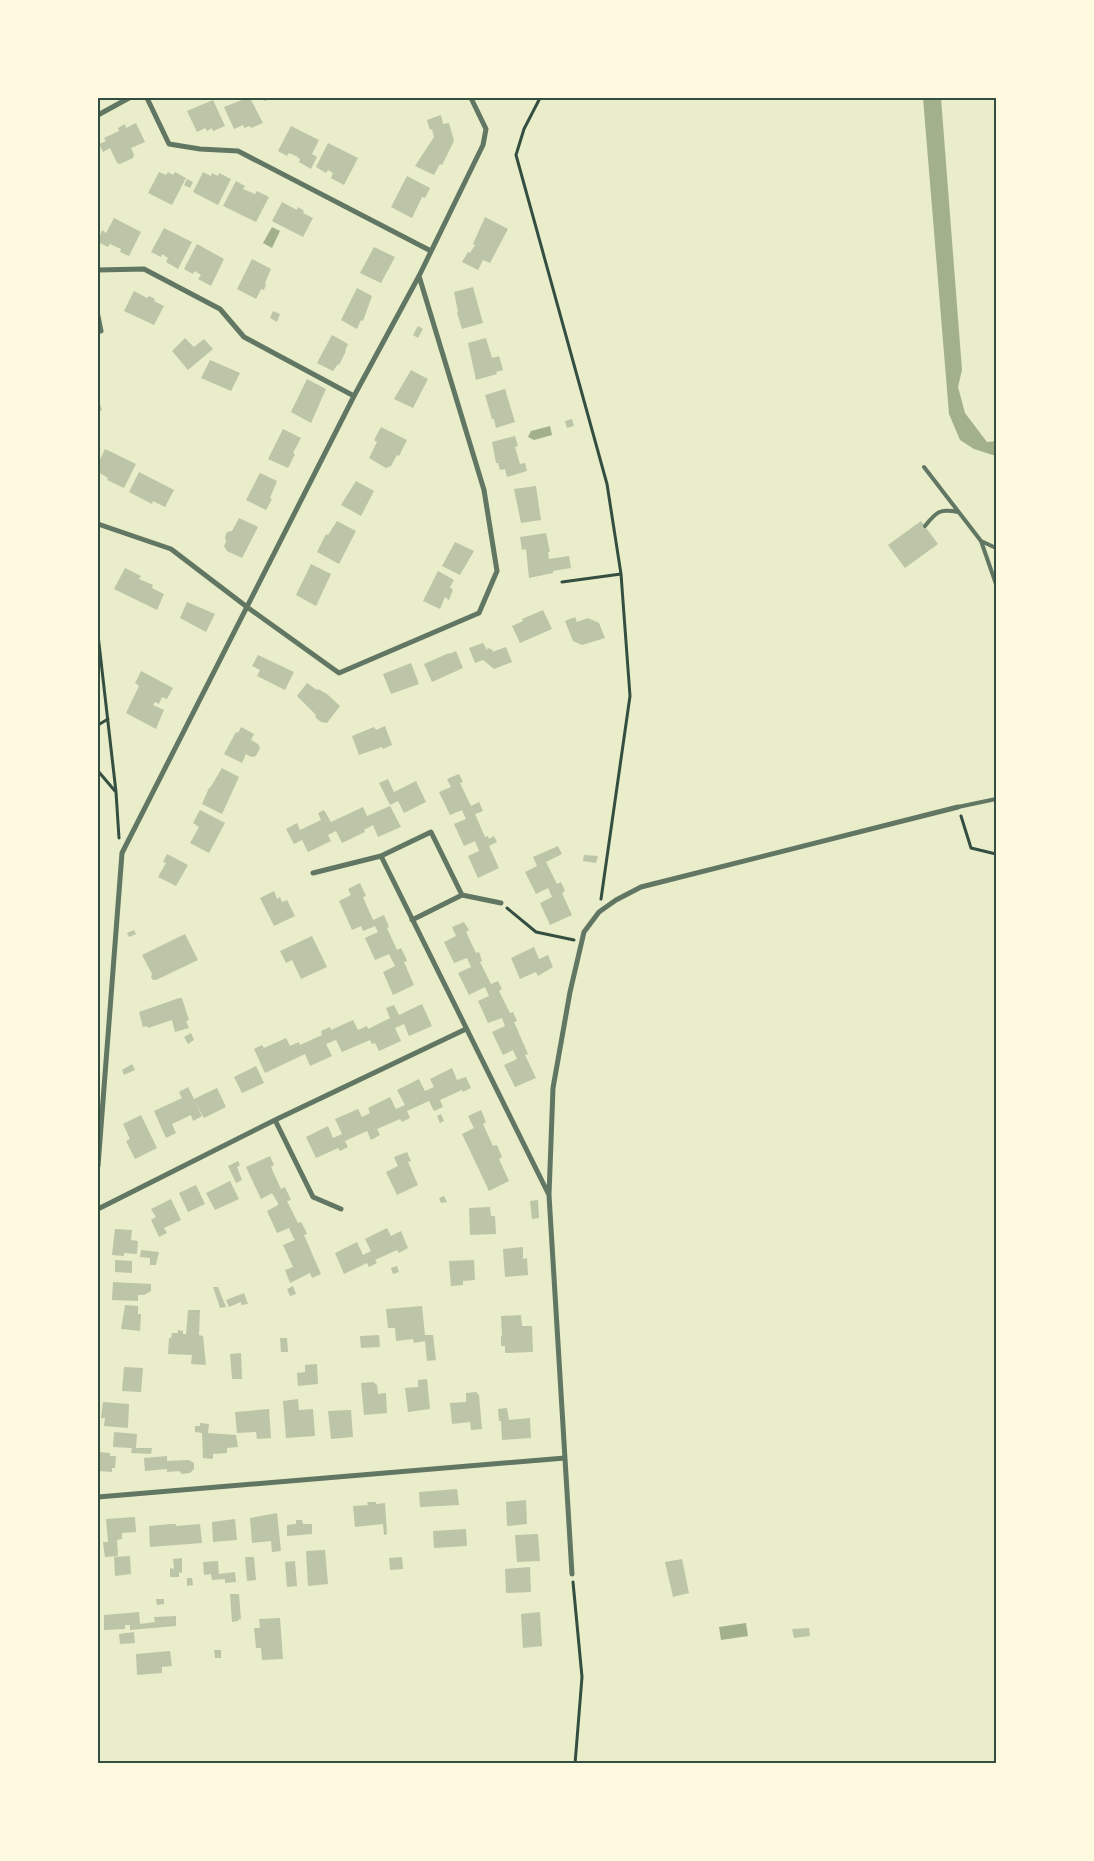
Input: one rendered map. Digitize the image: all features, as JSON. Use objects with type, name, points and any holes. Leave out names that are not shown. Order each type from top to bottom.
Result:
[{"type":"street","points":[[98,115],[129,98]]},
{"type":"street","points":[[147,98],[170,144],[200,149],[238,151],[431,251]]},
{"type":"street","points":[[98,1166],[122,853],[354,396],[419,276],[483,145],[486,129],[471,98]]},
{"type":"street","points":[[98,270],[144,269],[220,309],[244,337],[354,396]]},
{"type":"street","points":[[98,524],[171,550],[339,673],[479,613],[497,571],[484,490],[419,276]]},
{"type":"street","points":[[98,316],[101,331]]},
{"type":"street","points":[[572,1574],[549,1195],[554,1088],[570,992],[584,932],[599,912],[616,900],[641,888],[958,807]]},
{"type":"street","points":[[313,873],[381,856],[431,832],[462,896]]},
{"type":"street","points":[[381,856],[549,1195]]},
{"type":"street","points":[[412,920],[462,896],[501,903]]},
{"type":"street","points":[[98,1209],[275,1120],[466,1029]]},
{"type":"street","points":[[275,1120],[313,1198],[341,1209]]},
{"type":"street","points":[[98,1497],[565,1458]]},
{"type":"lane","points":[[924,467],[980,541],[996,584]]},
{"type":"lane","points":[[925,526],[934,514],[946,510],[958,512]]},
{"type":"lane","points":[[980,541],[996,548]]},
{"type":"lane","points":[[958,807],[996,799]]},
{"type":"path","points":[[540,98],[524,129],[516,155],[607,484],[621,574],[630,696],[599,912]]},
{"type":"path","points":[[562,582],[621,574]]},
{"type":"path","points":[[98,635],[116,792],[117,832],[122,853]]},
{"type":"path","points":[[98,726],[108,719]]},
{"type":"path","points":[[98,771],[116,792]]},
{"type":"path","points":[[958,807],[971,848],[996,854]]},
{"type":"path","points":[[501,903],[536,932],[582,941]]},
{"type":"path","points":[[572,1574],[582,1677],[576,1764]]},
{"type":"shaded area","points":[[923,98],[941,98],[962,370],[958,387],[965,413],[987,442],[996,441],[996,456],[974,449],[960,440],[949,414]]},
{"type":"shaded area","points":[[272,227],[280,231],[272,248],[263,243]]},
{"type":"shaded area","points":[[550,426],[552,435],[534,440],[528,437],[531,431]]},
{"type":"shaded area","points":[[746,1623],[748,1636],[721,1640],[719,1627]]},
{"type":"building","points":[[250,98],[263,123],[251,128],[250,126],[244,128],[243,125],[234,129],[224,107]]},
{"type":"building","points":[[261,98],[273,98],[265,101]]},
{"type":"building","points":[[213,100],[225,126],[213,131],[212,128],[207,131],[205,128],[197,132],[187,111]]},
{"type":"building","points":[[441,115],[443,124],[449,123],[454,141],[442,165],[440,164],[434,175],[415,166],[434,137],[427,120]]},
{"type":"building","points":[[136,123],[145,142],[131,148],[134,155],[133,158],[120,164],[117,163],[110,148],[103,152],[99,144],[106,141],[104,138],[119,131],[118,128],[125,124],[126,128]]},
{"type":"building","points":[[291,126],[319,140],[312,154],[317,157],[311,169],[299,162],[300,159],[296,156],[289,153],[287,156],[278,151]]},
{"type":"building","points":[[328,143],[358,158],[344,185],[331,178],[333,173],[328,170],[326,173],[316,167]]},
{"type":"building","points":[[159,172],[166,175],[168,172],[173,175],[175,172],[186,178],[172,205],[148,193]]},
{"type":"building","points":[[203,172],[211,176],[212,173],[218,176],[219,173],[231,179],[218,205],[193,192]]},
{"type":"building","points":[[407,176],[430,188],[425,198],[422,197],[412,218],[391,207]]},
{"type":"building","points":[[187,179],[193,182],[190,188],[184,185]]},
{"type":"building","points":[[236,181],[245,186],[243,189],[255,194],[257,191],[269,197],[256,222],[223,206]]},
{"type":"building","points":[[282,202],[297,210],[298,207],[304,211],[303,213],[313,218],[303,237],[272,221]]},
{"type":"building","points":[[485,217],[508,229],[490,263],[483,260],[478,270],[462,262],[475,245],[473,244]]},
{"type":"building","points":[[114,218],[141,232],[129,256],[120,252],[121,249],[110,244],[108,247],[98,242],[102,230],[106,233]]},
{"type":"building","points":[[164,228],[192,242],[178,269],[166,262],[168,258],[162,254],[161,257],[151,252]]},
{"type":"building","points":[[197,244],[224,259],[211,286],[198,279],[201,275],[195,271],[193,274],[184,269]]},
{"type":"building","points":[[374,247],[395,257],[381,283],[360,273]]},
{"type":"building","points":[[252,259],[271,269],[264,290],[261,289],[256,299],[237,289]]},
{"type":"building","points":[[473,287],[483,323],[462,329],[457,313],[454,292]]},
{"type":"building","points":[[357,288],[372,296],[363,321],[361,320],[357,329],[341,320]]},
{"type":"building","points":[[134,291],[147,298],[149,296],[155,299],[154,301],[164,306],[154,325],[124,311]]},
{"type":"building","points":[[273,311],[280,314],[277,322],[270,318]]},
{"type":"building","points":[[418,326],[423,329],[418,338],[413,335]]},
{"type":"building","points":[[332,335],[348,344],[339,365],[333,371],[317,363]]},
{"type":"building","points":[[185,338],[194,347],[204,339],[213,349],[188,370],[172,351]]},
{"type":"building","points":[[486,338],[492,358],[499,356],[503,370],[496,372],[497,374],[476,380],[468,343]]},
{"type":"building","points":[[210,360],[240,373],[231,391],[201,378]]},
{"type":"building","points":[[411,370],[428,379],[413,408],[394,399]]},
{"type":"building","points":[[307,379],[326,389],[311,423],[291,412]]},
{"type":"building","points":[[505,389],[515,422],[496,428],[485,395]]},
{"type":"building","points":[[98,402],[102,410],[98,412]]},
{"type":"building","points":[[572,419],[574,426],[567,428],[565,421]]},
{"type":"building","points":[[381,427],[407,440],[399,456],[397,455],[391,466],[386,468],[369,458],[377,442],[374,440]]},
{"type":"building","points":[[283,429],[301,438],[288,468],[268,459]]},
{"type":"building","points":[[515,436],[518,446],[515,447],[520,464],[525,463],[527,471],[507,477],[505,469],[500,470],[498,463],[496,463],[492,442]]},
{"type":"building","points":[[105,449],[136,464],[124,488],[107,480],[108,478],[98,472],[98,464]]},
{"type":"building","points":[[139,472],[174,490],[165,507],[153,501],[152,504],[129,492]]},
{"type":"building","points":[[260,473],[277,481],[270,498],[272,499],[266,510],[246,500]]},
{"type":"building","points":[[356,481],[374,491],[361,516],[341,505]]},
{"type":"building","points":[[536,486],[541,520],[521,523],[514,489]]},
{"type":"building","points":[[239,518],[258,527],[242,558],[227,551],[224,546],[227,532],[232,531]]},
{"type":"building","points":[[337,521],[356,531],[339,564],[317,552],[326,534],[328,535]]},
{"type":"building","points":[[921,521],[938,544],[905,568],[888,545]]},
{"type":"building","points":[[546,533],[550,552],[548,552],[549,559],[569,556],[571,568],[529,578],[526,549],[522,550],[520,537]]},
{"type":"building","points":[[455,542],[474,551],[460,575],[442,566]]},
{"type":"building","points":[[311,564],[331,574],[316,606],[296,595]]},
{"type":"building","points":[[125,568],[141,576],[139,579],[153,585],[152,588],[164,594],[157,610],[114,589]]},
{"type":"building","points":[[438,571],[454,580],[450,587],[453,590],[449,600],[445,597],[440,609],[423,601]]},
{"type":"building","points":[[187,602],[215,614],[206,632],[180,618]]},
{"type":"building","points":[[543,610],[552,629],[520,643],[512,626],[523,621],[522,619]]},
{"type":"building","points":[[575,617],[577,622],[588,618],[599,623],[605,638],[582,645],[573,641],[565,621]]},
{"type":"building","points":[[483,643],[487,650],[488,648],[493,650],[492,652],[506,647],[512,662],[494,669],[483,660],[475,663],[469,648]]},
{"type":"building","points":[[456,651],[463,668],[432,682],[424,664]]},
{"type":"building","points":[[258,655],[294,672],[285,690],[257,676],[260,670],[252,666]]},
{"type":"building","points":[[411,663],[419,684],[391,694],[383,674]]},
{"type":"building","points":[[141,671],[173,688],[167,699],[162,697],[159,704],[155,702],[153,705],[164,710],[156,729],[126,713],[139,686],[135,683]]},
{"type":"building","points":[[307,683],[327,694],[340,706],[327,723],[321,722],[316,718],[315,714],[297,696]]},
{"type":"building","points":[[385,726],[392,745],[359,755],[352,736],[374,727],[376,730]]},
{"type":"building","points":[[241,727],[254,734],[251,740],[258,744],[260,748],[256,756],[251,757],[246,754],[242,763],[224,754],[236,732],[238,733]]},
{"type":"building","points":[[222,768],[239,777],[222,814],[202,804],[209,788]]},
{"type":"building","points":[[459,774],[463,782],[460,783],[471,806],[479,802],[483,811],[475,814],[485,837],[488,836],[489,839],[494,836],[497,842],[489,846],[499,868],[478,878],[468,856],[479,851],[475,841],[464,846],[454,824],[466,819],[462,810],[450,815],[439,792],[451,787],[447,779]]},
{"type":"building","points":[[388,779],[394,792],[416,781],[426,802],[404,813],[398,801],[390,805],[379,783]]},
{"type":"building","points":[[390,806],[401,827],[378,837],[373,825],[364,830],[365,832],[342,843],[336,831],[328,835],[331,841],[308,852],[302,840],[294,844],[286,829],[297,823],[300,830],[321,820],[318,813],[324,810],[331,822],[363,807],[367,816]]},
{"type":"building","points":[[200,810],[225,823],[209,853],[190,843],[199,827],[193,823]]},
{"type":"building","points":[[558,846],[562,854],[546,862],[557,884],[561,882],[565,891],[562,893],[572,915],[550,925],[540,903],[552,897],[548,888],[536,894],[525,872],[537,866],[533,857]]},
{"type":"building","points":[[167,854],[188,865],[176,886],[158,877],[166,863],[163,862]]},
{"type":"building","points":[[584,855],[598,856],[596,863],[583,861]]},
{"type":"building","points":[[360,883],[366,896],[363,897],[373,920],[384,915],[389,927],[387,928],[397,950],[401,948],[407,961],[404,962],[414,985],[393,995],[383,972],[395,966],[389,954],[375,960],[365,938],[378,932],[375,926],[363,931],[361,926],[352,930],[339,901],[351,895],[348,889]]},
{"type":"building","points":[[274,891],[277,899],[280,897],[282,902],[287,900],[295,916],[274,926],[260,898]]},
{"type":"building","points":[[464,922],[469,930],[466,932],[476,953],[479,952],[482,961],[480,962],[491,984],[498,981],[502,989],[499,991],[510,1013],[513,1012],[517,1021],[514,1022],[528,1054],[525,1055],[536,1078],[515,1087],[504,1065],[517,1059],[513,1050],[503,1055],[492,1032],[505,1026],[502,1018],[488,1023],[478,1001],[489,996],[485,987],[469,995],[458,973],[471,967],[467,958],[454,963],[444,942],[456,936],[452,927]]},
{"type":"building","points":[[134,930],[136,934],[129,937],[127,933]]},
{"type":"building","points":[[185,934],[198,960],[153,980],[152,974],[142,955]]},
{"type":"building","points":[[312,936],[327,967],[301,979],[292,960],[286,963],[280,951]]},
{"type":"building","points":[[534,947],[539,959],[548,955],[553,967],[538,976],[536,972],[520,979],[511,958]]},
{"type":"building","points":[[100,976],[100,988],[98,990],[98,978]]},
{"type":"building","points":[[182,998],[189,1020],[186,1021],[189,1028],[175,1032],[172,1020],[148,1028],[147,1026],[143,1027],[139,1012]]},
{"type":"building","points":[[422,1004],[432,1026],[409,1036],[404,1024],[395,1028],[401,1041],[379,1051],[375,1043],[372,1044],[370,1040],[342,1052],[336,1040],[326,1044],[332,1056],[310,1066],[305,1054],[265,1073],[254,1049],[262,1045],[264,1048],[286,1038],[290,1046],[299,1042],[300,1045],[322,1035],[321,1031],[330,1027],[331,1030],[353,1020],[358,1030],[367,1026],[368,1029],[390,1018],[386,1008],[394,1005],[399,1015]]},
{"type":"building","points":[[191,1033],[194,1040],[188,1044],[184,1037]]},
{"type":"building","points":[[132,1064],[135,1070],[124,1075],[122,1070]]},
{"type":"building","points":[[256,1066],[264,1083],[242,1093],[234,1077]]},
{"type":"building","points":[[452,1068],[457,1080],[466,1077],[471,1088],[440,1100],[443,1107],[434,1111],[429,1101],[407,1111],[410,1118],[402,1122],[400,1119],[377,1129],[380,1135],[371,1140],[367,1131],[345,1141],[348,1147],[340,1151],[338,1148],[316,1158],[306,1137],[328,1126],[333,1138],[342,1134],[335,1119],[358,1109],[362,1117],[370,1113],[368,1108],[390,1097],[396,1109],[405,1105],[397,1090],[419,1079],[425,1091],[434,1087],[430,1079]]},
{"type":"building","points":[[188,1087],[194,1099],[217,1088],[226,1107],[204,1118],[195,1102],[202,1116],[193,1121],[191,1115],[172,1124],[176,1133],[166,1138],[154,1111],[182,1098],[179,1092]]},
{"type":"building","points":[[481,1110],[486,1122],[483,1124],[493,1146],[497,1145],[502,1157],[499,1159],[509,1181],[489,1191],[462,1134],[474,1128],[468,1116]]},
{"type":"building","points":[[441,1114],[444,1121],[440,1123],[437,1116]]},
{"type":"building","points":[[141,1115],[157,1148],[135,1159],[126,1141],[130,1139],[123,1124]]},
{"type":"building","points":[[407,1152],[411,1161],[408,1162],[418,1185],[397,1195],[386,1172],[398,1166],[394,1157]]},
{"type":"building","points":[[270,1156],[274,1165],[271,1167],[281,1189],[285,1187],[291,1200],[287,1201],[298,1223],[301,1222],[306,1231],[307,1234],[304,1235],[321,1274],[312,1278],[310,1273],[290,1283],[285,1270],[293,1267],[283,1245],[295,1240],[289,1228],[277,1233],[267,1211],[278,1205],[278,1203],[272,1193],[261,1199],[246,1167]]},
{"type":"building","points":[[238,1161],[240,1165],[237,1167],[242,1180],[236,1183],[228,1166]]},
{"type":"building","points":[[230,1181],[239,1199],[215,1210],[206,1193]]},
{"type":"building","points":[[196,1185],[205,1204],[188,1212],[179,1193]]},
{"type":"building","points":[[444,1196],[447,1202],[441,1203],[439,1198]]},
{"type":"building","points":[[171,1199],[181,1220],[164,1228],[167,1233],[159,1237],[151,1220],[156,1217],[151,1209]]},
{"type":"building","points":[[538,1200],[539,1218],[532,1219],[530,1201]]},
{"type":"building","points":[[490,1207],[491,1216],[495,1216],[496,1234],[470,1235],[469,1208]]},
{"type":"building","points":[[387,1228],[391,1236],[401,1231],[408,1248],[399,1253],[397,1250],[375,1260],[377,1263],[369,1267],[367,1263],[344,1274],[335,1253],[357,1242],[363,1255],[371,1251],[365,1239]]},
{"type":"building","points":[[115,1229],[132,1230],[131,1240],[138,1241],[137,1254],[124,1253],[124,1256],[112,1255]]},
{"type":"building","points":[[523,1247],[523,1259],[527,1258],[528,1275],[505,1277],[503,1249]]},
{"type":"building","points":[[141,1250],[159,1252],[156,1265],[150,1265],[150,1258],[140,1257]]},
{"type":"building","points":[[115,1260],[132,1261],[132,1273],[115,1272]]},
{"type":"building","points":[[474,1260],[475,1280],[463,1281],[463,1285],[451,1286],[449,1261]]},
{"type":"building","points":[[397,1266],[399,1272],[393,1274],[391,1268]]},
{"type":"building","points":[[113,1282],[151,1284],[151,1291],[144,1295],[138,1295],[138,1301],[112,1300]]},
{"type":"building","points":[[293,1286],[296,1294],[290,1296],[287,1289]]},
{"type":"building","points":[[213,1287],[218,1287],[226,1307],[220,1308]]},
{"type":"building","points":[[244,1293],[248,1304],[241,1305],[241,1302],[229,1307],[226,1300]]},
{"type":"building","points":[[125,1305],[138,1306],[138,1314],[141,1314],[140,1331],[121,1329]]},
{"type":"building","points":[[422,1306],[425,1335],[433,1335],[436,1360],[427,1361],[425,1341],[414,1343],[413,1339],[396,1341],[395,1328],[388,1328],[386,1309]]},
{"type":"building","points":[[188,1310],[200,1310],[199,1335],[203,1336],[206,1365],[191,1364],[192,1355],[168,1354],[169,1338],[171,1338],[172,1333],[178,1333],[178,1330],[186,1334]]},
{"type":"building","points":[[521,1315],[522,1326],[532,1326],[533,1352],[505,1353],[505,1346],[501,1346],[501,1316]]},
{"type":"building","points":[[379,1335],[380,1347],[361,1348],[360,1336]]},
{"type":"building","points":[[280,1338],[287,1338],[288,1352],[281,1352]]},
{"type":"building","points":[[241,1353],[242,1379],[232,1379],[230,1354]]},
{"type":"building","points":[[317,1364],[318,1384],[298,1386],[297,1373],[305,1372],[305,1365]]},
{"type":"building","points":[[124,1367],[143,1368],[141,1392],[122,1391]]},
{"type":"building","points":[[427,1379],[430,1409],[408,1412],[405,1388],[418,1387],[418,1380]]},
{"type":"building","points":[[373,1382],[377,1385],[378,1394],[386,1393],[387,1413],[364,1415],[361,1383]]},
{"type":"building","points":[[476,1392],[479,1395],[482,1429],[471,1430],[470,1422],[452,1424],[450,1403],[466,1402],[466,1393]]},
{"type":"building","points":[[298,1399],[299,1410],[313,1409],[315,1436],[286,1438],[283,1401]]},
{"type":"building","points":[[103,1402],[129,1404],[128,1428],[104,1426],[105,1418],[101,1418]]},
{"type":"building","points":[[507,1408],[509,1420],[530,1418],[531,1438],[502,1440],[498,1409]]},
{"type":"building","points":[[269,1409],[271,1438],[257,1439],[256,1432],[237,1433],[235,1412]]},
{"type":"building","points":[[351,1410],[353,1437],[331,1439],[328,1411]]},
{"type":"building","points":[[200,1423],[209,1424],[208,1433],[236,1435],[238,1447],[227,1448],[227,1453],[213,1454],[213,1459],[203,1458],[202,1433],[195,1432],[195,1426],[200,1426]]},
{"type":"building","points":[[114,1432],[137,1434],[136,1448],[152,1448],[151,1454],[131,1453],[132,1448],[113,1447]]},
{"type":"building","points":[[100,1452],[116,1456],[115,1468],[112,1468],[112,1472],[99,1471]]},
{"type":"building","points":[[167,1456],[167,1461],[189,1460],[194,1463],[194,1469],[190,1473],[182,1474],[179,1471],[167,1472],[167,1469],[145,1471],[144,1458]]},
{"type":"building","points":[[457,1489],[459,1505],[420,1507],[419,1492]]},
{"type":"building","points":[[526,1500],[527,1524],[507,1526],[506,1502]]},
{"type":"building","points":[[367,1502],[385,1503],[387,1534],[384,1535],[383,1524],[355,1527],[353,1506],[368,1505]]},
{"type":"building","points":[[277,1513],[281,1551],[272,1552],[271,1541],[252,1543],[250,1518]]},
{"type":"building","points":[[135,1517],[136,1532],[122,1533],[122,1539],[117,1540],[118,1556],[105,1557],[103,1542],[108,1542],[106,1519]]},
{"type":"building","points":[[235,1519],[237,1540],[213,1542],[212,1522]]},
{"type":"building","points":[[296,1520],[302,1520],[303,1524],[312,1524],[312,1534],[287,1536],[287,1525],[296,1524]]},
{"type":"building","points":[[176,1524],[176,1526],[200,1524],[202,1543],[150,1547],[149,1526]]},
{"type":"building","points":[[466,1529],[467,1546],[434,1548],[433,1531]]},
{"type":"building","points":[[538,1534],[540,1561],[517,1562],[515,1535]]},
{"type":"building","points":[[325,1550],[328,1584],[308,1586],[306,1551]]},
{"type":"building","points":[[130,1556],[131,1574],[115,1576],[114,1557]]},
{"type":"building","points":[[245,1557],[254,1557],[256,1580],[247,1581]]},
{"type":"building","points":[[402,1557],[403,1569],[390,1570],[389,1558]]},
{"type":"building","points":[[182,1558],[182,1573],[179,1572],[179,1577],[170,1577],[170,1568],[174,1569],[173,1559]]},
{"type":"building","points":[[682,1559],[689,1593],[673,1597],[665,1562]]},
{"type":"building","points":[[218,1561],[219,1574],[235,1572],[236,1582],[225,1583],[225,1579],[212,1580],[211,1574],[204,1575],[203,1562]]},
{"type":"building","points":[[295,1561],[297,1586],[287,1587],[285,1562]]},
{"type":"building","points":[[530,1567],[531,1592],[506,1593],[505,1569]]},
{"type":"building","points":[[187,1578],[192,1578],[193,1585],[187,1586]]},
{"type":"building","points":[[230,1594],[239,1594],[241,1619],[238,1621],[232,1622]]},
{"type":"building","points":[[156,1599],[164,1599],[164,1604],[157,1605]]},
{"type":"building","points":[[139,1612],[140,1624],[155,1622],[154,1617],[176,1616],[176,1626],[130,1630],[130,1625],[125,1625],[125,1629],[104,1630],[104,1615]]},
{"type":"building","points":[[540,1612],[542,1646],[523,1648],[521,1614]]},
{"type":"building","points":[[280,1618],[283,1659],[262,1660],[261,1648],[256,1648],[254,1628],[260,1628],[259,1619]]},
{"type":"building","points":[[809,1628],[810,1636],[794,1638],[792,1629]]},
{"type":"building","points":[[134,1632],[135,1643],[120,1644],[119,1634]]},
{"type":"building","points":[[214,1650],[221,1650],[221,1658],[215,1658]]},
{"type":"building","points":[[170,1651],[172,1666],[162,1667],[162,1673],[137,1675],[136,1654]]}]
